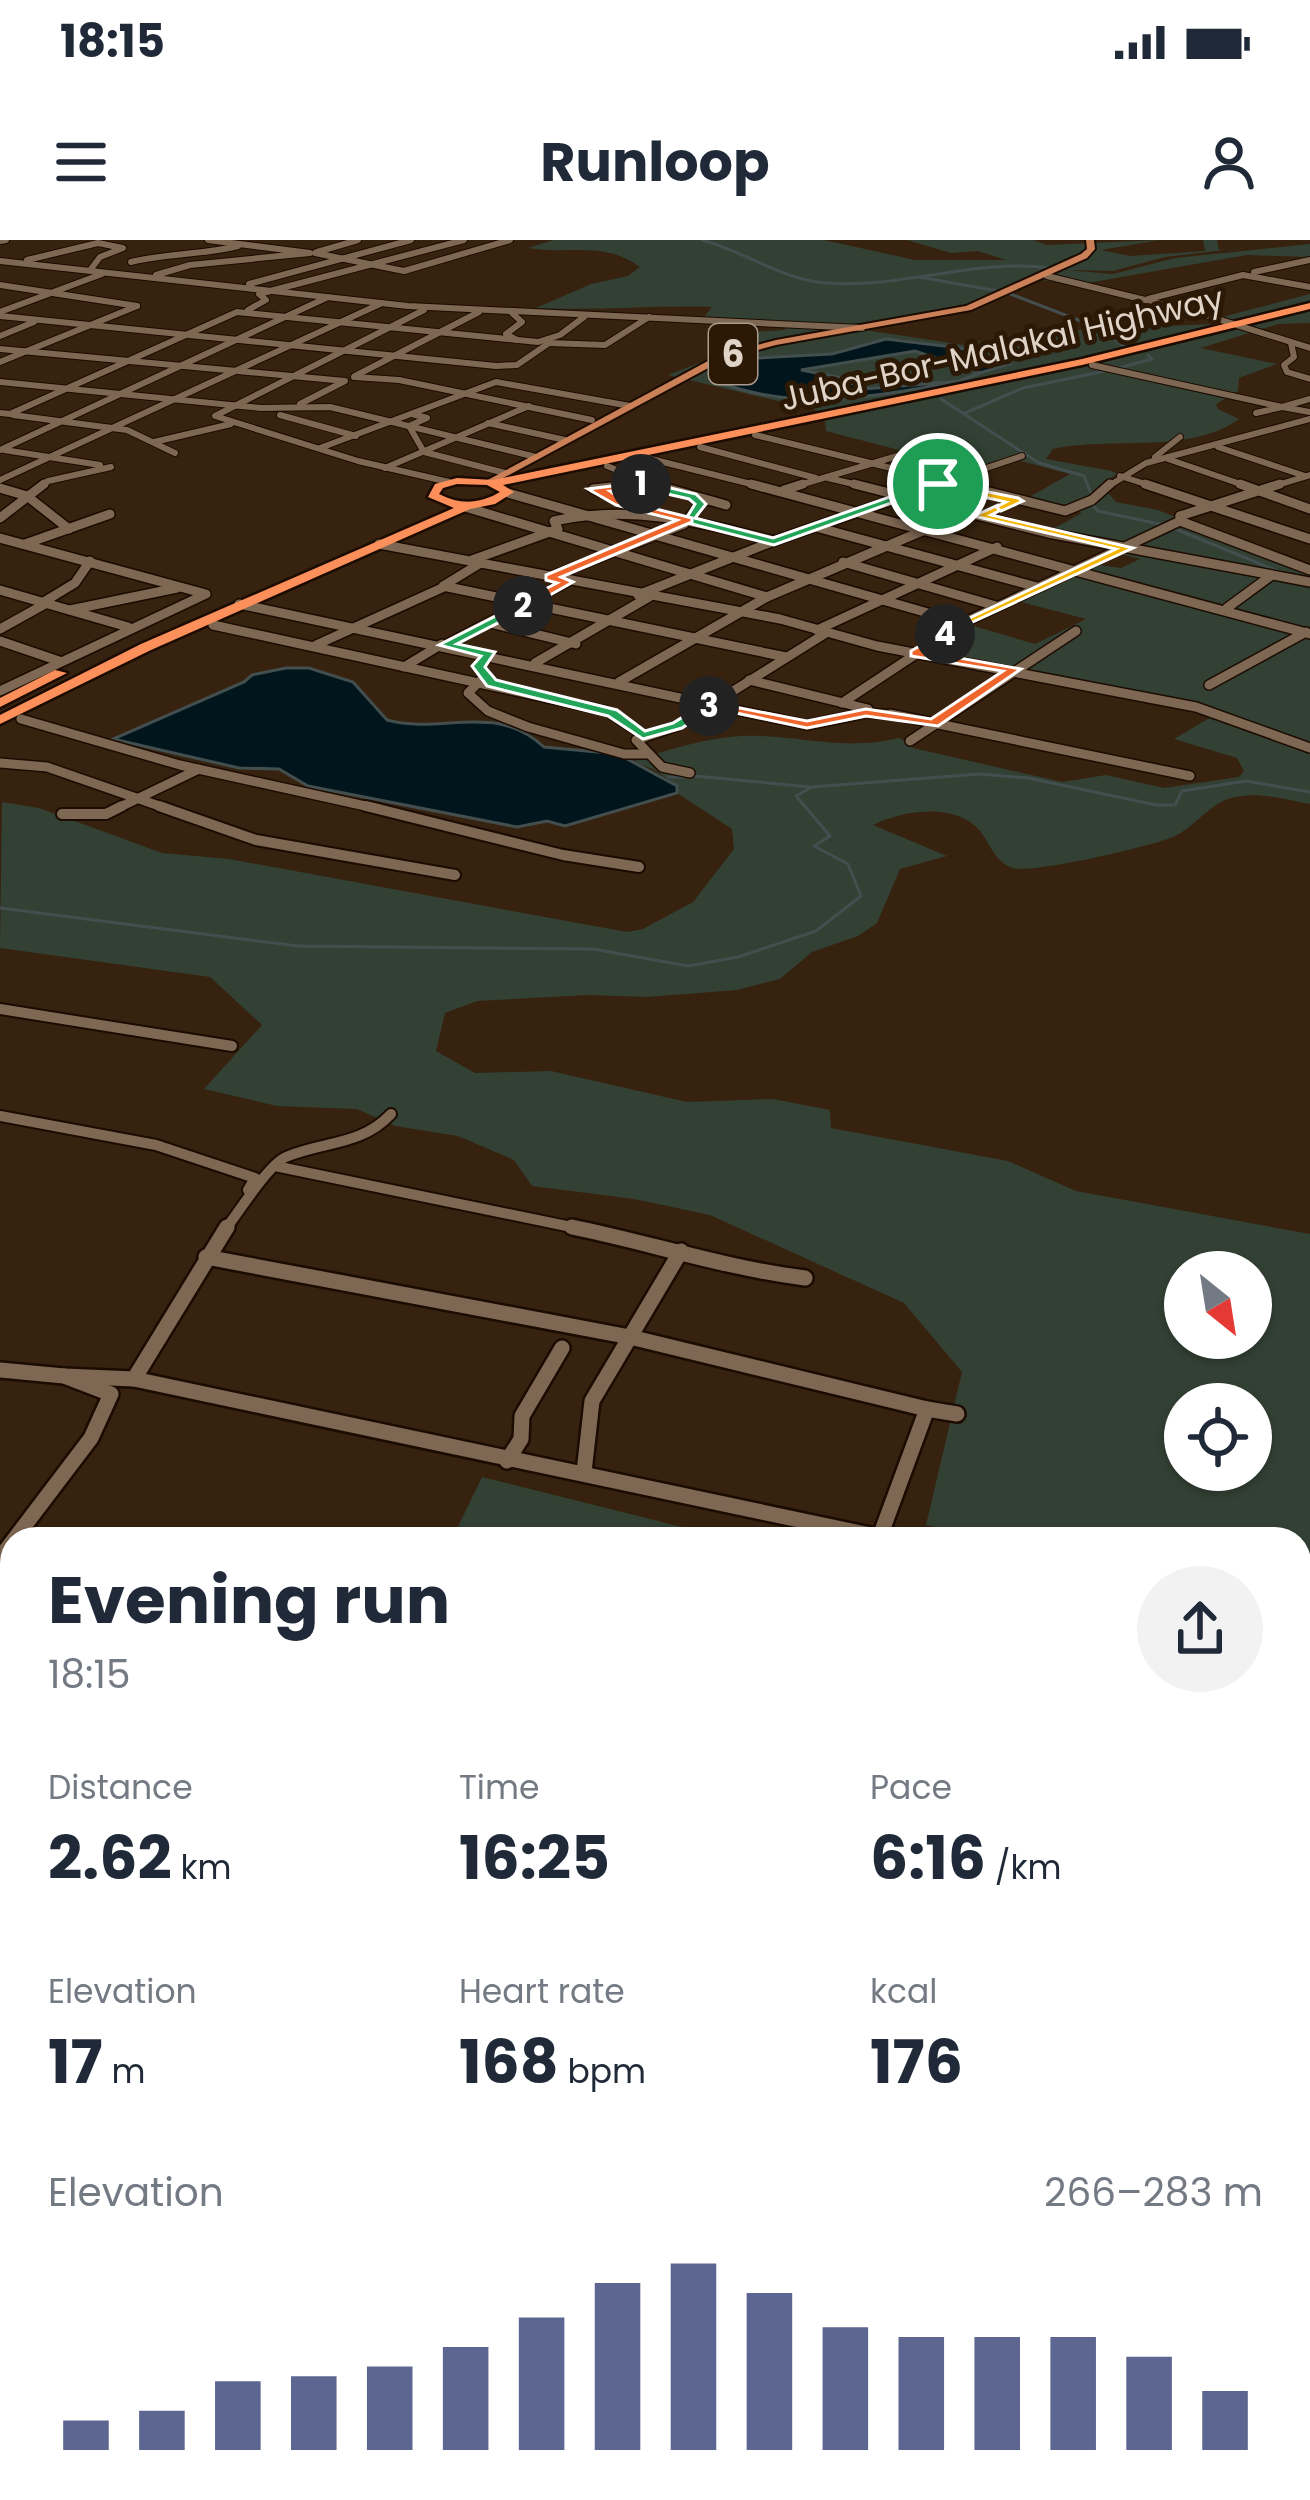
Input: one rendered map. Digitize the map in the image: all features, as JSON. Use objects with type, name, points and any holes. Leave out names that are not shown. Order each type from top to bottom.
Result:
[{"type":"highway","name":"Juba-Bor-Malakal Highway","points":[[0,720],[239,604],[548,477],[1092,365],[1310,308]]},
{"type":"highway","name":"Juba-Bor-Malakal Highway","points":[[449,482],[496,479],[1082,362],[1238,326]]},
{"type":"highway","points":[[496,479],[508,493]]},
{"type":"highway","points":[[0,703],[163,624],[409,517],[433,497],[433,490],[449,482]]},
{"type":"highway","name":"Juba-Bor-Malakal Highway","points":[[433,497],[469,506]]},
{"type":"main road","name":"Juba-Bor-Malakal Highway","points":[[496,479],[734,353],[968,308],[1088,253],[1090,240]]},
{"type":"street","points":[[55,266],[20,273],[8,268],[110,240]]},
{"type":"street","points":[[152,277],[210,263],[310,254],[208,240]]},
{"type":"street","points":[[141,249],[192,252],[262,240]]},
{"type":"street","points":[[266,266],[358,240]]},
{"type":"street","points":[[232,288],[410,240]]},
{"type":"street","points":[[247,311],[266,300],[259,294],[464,240]]},
{"type":"street","points":[[315,253],[404,271],[510,240]]},
{"type":"street","points":[[283,248],[301,241]]},
{"type":"street","points":[[92,269],[100,257],[126,248],[98,244]]},
{"type":"street","points":[[399,244],[480,257]]},
{"type":"street","points":[[131,262],[173,252]]},
{"type":"street","points":[[192,252],[221,274],[196,283]]},
{"type":"street","points":[[1143,301],[1310,260]]},
{"type":"street","points":[[0,264],[92,269],[232,288],[480,311],[862,328]]},
{"type":"street","points":[[0,314],[108,271]]},
{"type":"street","points":[[1053,272],[1310,348]]},
{"type":"street","points":[[1244,274],[1310,287]]},
{"type":"street","points":[[0,362],[137,306],[2,287]]},
{"type":"street","points":[[0,450],[328,297]]},
{"type":"street","points":[[0,484],[383,302]]},
{"type":"street","points":[[429,307],[215,416],[385,468],[449,482]]},
{"type":"street","points":[[151,443],[277,415],[480,311]]},
{"type":"street","points":[[3,416],[232,313],[605,345],[649,317]]},
{"type":"street","points":[[512,313],[522,323]]},
{"type":"street","points":[[0,314],[183,336],[517,364],[549,343]]},
{"type":"street","points":[[457,334],[586,316]]},
{"type":"street","points":[[538,342],[569,329],[575,319]]},
{"type":"street","points":[[0,336],[38,320]]},
{"type":"street","points":[[511,329],[507,336],[528,342]]},
{"type":"street","points":[[1291,343],[1294,356],[1284,365],[1287,372],[1310,379]]},
{"type":"street","points":[[0,349],[285,377],[399,380],[592,421]]},
{"type":"street","points":[[315,364],[345,379]]},
{"type":"street","points":[[320,448],[496,382],[521,370],[517,364]]},
{"type":"street","points":[[1092,365],[1310,416]]},
{"type":"street","points":[[0,382],[289,410],[326,406],[536,457]]},
{"type":"street","points":[[496,382],[630,406]]},
{"type":"street","points":[[385,468],[558,394]]},
{"type":"street","points":[[1256,413],[1310,398]]},
{"type":"street","points":[[409,426],[427,418],[412,414]]},
{"type":"street","points":[[277,415],[356,436]]},
{"type":"street","points":[[3,416],[113,428],[176,453]]},
{"type":"street","points":[[1146,463],[1310,416]]},
{"type":"street","points":[[488,423],[565,440]]},
{"type":"street","points":[[409,426],[424,452],[496,479]]},
{"type":"street","points":[[755,435],[938,484],[1069,511],[1092,500],[1180,437]]},
{"type":"street","points":[[1216,446],[1308,476]]},
{"type":"street","points":[[700,447],[980,516],[1310,582]]},
{"type":"street","points":[[0,450],[112,466],[47,481],[0,518]]},
{"type":"street","points":[[779,491],[906,454],[947,464]]},
{"type":"street","points":[[536,663],[576,644],[644,596],[691,572],[1022,456]]},
{"type":"street","points":[[647,458],[1308,632]]},
{"type":"street","points":[[1168,459],[1310,509]]},
{"type":"street","points":[[607,466],[647,483],[726,505]]},
{"type":"street","points":[[1120,476],[1297,534]]},
{"type":"street","points":[[1180,521],[1180,516],[1210,503],[1308,476]]},
{"type":"street","points":[[647,483],[593,489],[613,495],[620,503],[774,541]]},
{"type":"street","points":[[0,484],[27,496],[69,530]]},
{"type":"street","points":[[508,493],[963,623]]},
{"type":"street","points":[[550,578],[688,520],[701,504],[692,496]]},
{"type":"street","points":[[980,516],[1018,501]]},
{"type":"street","points":[[469,506],[767,597]]},
{"type":"street","points":[[310,645],[444,587],[473,562],[558,529],[554,521],[657,511]]},
{"type":"street","points":[[25,544],[110,514]]},
{"type":"street","points":[[807,724],[963,623],[1180,521],[1310,570]]},
{"type":"street","points":[[816,526],[1037,587]]},
{"type":"street","points":[[620,682],[767,597],[927,529]]},
{"type":"street","points":[[1281,538],[1310,534]]},
{"type":"street","points":[[0,538],[206,594],[0,691]]},
{"type":"street","points":[[1250,547],[1265,543]]},
{"type":"street","points":[[379,544],[741,612],[915,654],[1014,669],[1196,707],[1310,748]]},
{"type":"street","points":[[690,773],[662,767],[636,741],[677,726],[822,631],[997,547]]},
{"type":"street","points":[[0,629],[75,583],[90,561]]},
{"type":"street","points":[[843,562],[995,606]]},
{"type":"street","points":[[1227,608],[1291,562]]},
{"type":"street","points":[[404,667],[567,582]]},
{"type":"street","points":[[68,610],[188,587]]},
{"type":"street","points":[[444,587],[786,657]]},
{"type":"street","points":[[0,590],[128,627]]},
{"type":"street","points":[[239,604],[536,663],[807,724],[866,712],[894,715]]},
{"type":"street","points":[[0,620],[25,615]]},
{"type":"street","points":[[490,623],[576,644]]},
{"type":"street","points":[[213,625],[612,713],[643,735]]},
{"type":"street","points":[[910,741],[1076,631]]},
{"type":"street","points":[[1209,685],[1308,632]]},
{"type":"street","points":[[0,641],[59,661]]},
{"type":"street","points":[[485,682],[478,666],[490,654]]},
{"type":"street","points":[[749,680],[1190,776]]},
{"type":"street","points":[[485,682],[468,693],[505,718],[624,754],[646,754]]},
{"type":"street","points":[[21,719],[199,769],[491,834],[563,855],[639,867]]},
{"type":"street","points":[[0,763],[46,767],[256,840],[455,875]]},
{"type":"street","points":[[62,814],[102,815],[199,769]]},
{"type":"street","points":[[0,1009],[232,1046]]},
{"type":"street","points":[[205,1265],[281,1158],[348,1142],[376,1130],[391,1114]]},
{"type":"street","points":[[0,1116],[156,1145],[255,1178],[198,1281],[134,1379]]},
{"type":"street","points":[[275,1166],[681,1251],[735,1269],[806,1278]]},
{"type":"street","points":[[584,1472],[592,1401],[681,1251]]},
{"type":"street","points":[[205,1265],[630,1337],[957,1414]]},
{"type":"street","points":[[508,1461],[521,1439],[522,1416],[562,1348]]},
{"type":"street","points":[[0,1370],[134,1379],[832,1527]]},
{"type":"street","points":[[18,1527],[101,1428],[110,1394],[64,1376]]},
{"type":"street","points":[[886,1527],[927,1409]]},
{"type":"street","points":[[0,1518],[20,1523]]},
{"type":"green space","points":[[554,240],[824,240],[915,260],[1006,260],[978,251],[951,253],[907,240],[1034,240],[1046,245],[1160,240],[1101,250],[1130,256],[1205,251],[1203,240],[1217,240],[1219,251],[1165,257],[1113,271],[1066,270],[1113,274],[1175,258],[1310,244],[1310,257],[1247,255],[1076,285],[1041,280],[982,306],[865,330],[964,345],[1020,333],[1212,324],[1210,320],[1310,294],[1310,323],[1278,324],[1201,348],[1277,364],[1239,378],[1238,391],[1216,404],[1239,419],[1197,437],[1075,445],[1053,449],[1046,459],[1112,471],[1117,474],[1107,481],[1108,493],[1116,502],[1158,510],[1310,571],[1310,804],[1238,796],[1163,840],[1025,869],[1003,862],[973,824],[960,817],[931,812],[900,815],[873,825],[947,856],[900,869],[877,923],[858,936],[812,952],[780,979],[737,990],[647,997],[477,1001],[445,1013],[436,1051],[475,1073],[551,1071],[687,1102],[773,1099],[830,1110],[831,1128],[1008,1161],[1076,1191],[1310,1234],[1310,1527],[926,1525],[962,1372],[904,1303],[710,1215],[532,1186],[514,1160],[458,1136],[395,1126],[357,1109],[277,1106],[204,1089],[262,1025],[210,977],[0,948],[2,802],[39,808],[162,853],[229,859],[627,932],[643,929],[693,902],[734,849],[732,829],[677,793],[677,786],[653,769],[632,762],[686,745],[741,736],[837,743],[900,738],[913,748],[1062,782],[1106,775],[1164,788],[1239,777],[1244,771],[1237,758],[1174,739],[1221,711],[922,650],[967,624],[1035,644],[1086,619],[1013,600],[1086,563],[1121,568],[1140,559],[1044,534],[1082,513],[1024,500],[1070,474],[1009,458],[982,470],[960,466],[826,431],[824,412],[668,375],[746,345],[738,333],[784,330],[792,325],[704,317],[712,307],[536,308],[591,284],[628,276],[640,267],[599,251],[528,248]],"holes":[[[902,339],[973,351],[1009,364],[980,373],[915,351],[803,368],[803,373],[836,377],[864,389],[959,381],[834,399],[773,395],[711,375],[756,357],[833,354],[869,342]]]},
{"type":"green space","points":[[482,1477],[682,1527],[458,1527]]},
{"type":"water","points":[[886,339],[960,348],[1009,364],[980,373],[915,351],[801,370],[837,377],[864,389],[963,381],[837,399],[774,396],[711,379],[729,367],[725,363],[739,359],[832,354]]},
{"type":"water","points":[[309,668],[353,682],[387,720],[487,722],[525,733],[544,747],[618,754],[677,786],[677,793],[565,826],[547,821],[517,827],[308,786],[279,769],[239,768],[113,739],[252,675]]},
{"type":"waterway","points":[[702,240],[810,281],[854,284],[919,277]]},
{"type":"waterway","points":[[919,277],[994,267],[1050,268]]},
{"type":"waterway","points":[[919,277],[998,291]]},
{"type":"waterway","points":[[1008,293],[1099,328],[1125,347]]},
{"type":"waterway","points":[[1119,368],[1152,359],[1148,355]]},
{"type":"waterway","points":[[965,413],[1023,388],[1110,370]]},
{"type":"waterway","points":[[959,381],[980,373]]},
{"type":"waterway","points":[[941,399],[1039,463],[1084,476],[1091,493]]},
{"type":"waterway","points":[[1091,503],[1098,511],[1164,525]]},
{"type":"waterway","points":[[1173,528],[1280,572]]},
{"type":"waterway","points":[[0,908],[298,946],[593,949],[688,966],[738,957],[816,931],[861,896],[848,864],[814,846],[830,836],[796,796],[812,787],[979,774],[1028,778],[1156,805],[1175,805],[1182,791],[1246,781],[1310,792]]},
{"type":"waterway","points":[[695,776],[810,787]]},
{"type":"waterway","points":[[668,777],[685,777]]},
{"type":"route","points":[[938,484],[774,541],[688,520],[700,511],[701,504],[679,492],[647,483],[593,489],[613,495],[620,503],[688,520],[550,578],[567,582],[445,645],[490,654],[478,666],[491,683],[612,713],[643,735],[677,726],[710,705],[807,724],[866,712],[933,723],[1014,669],[915,654],[995,606],[1127,548],[980,516],[1018,501],[938,484]]}]
